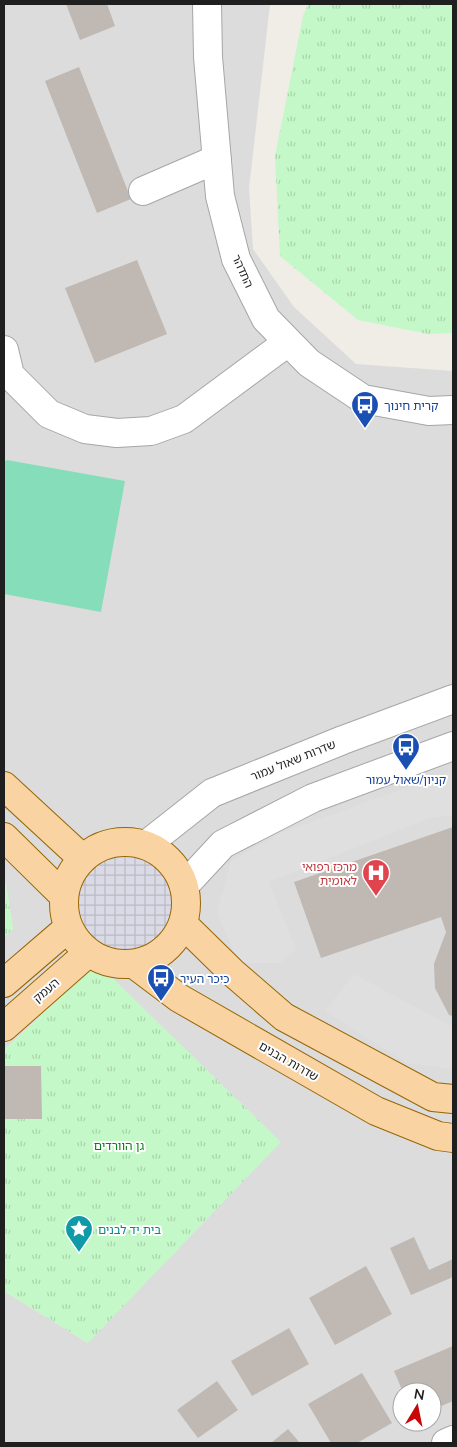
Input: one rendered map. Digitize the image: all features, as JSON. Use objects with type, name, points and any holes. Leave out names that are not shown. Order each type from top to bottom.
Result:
[{"type":"main road","points":[[4,786],[82,858]]},
{"type":"main road","points":[[4,837],[63,895]]},
{"type":"main road","points":[[123,842],[146,845],[162,854],[176,869],[184,886],[187,905],[183,924],[172,943],[155,957],[134,964],[117,964],[102,961],[88,953],[68,928],[63,912],[63,895],[69,875],[82,858],[101,846],[123,842]]},
{"type":"main road","points":[[183,924],[232,972],[284,1017],[434,1097],[453,1099]]},
{"type":"main road","points":[[4,983],[68,928]]},
{"type":"main road","name":"העמק","points":[[4,1027],[88,953]]},
{"type":"main road","name":"שדרות הבנים","points":[[134,964],[180,998],[376,1111],[438,1136],[453,1138]]},
{"type":"main road","points":[[422,1091],[453,1089]]},
{"type":"street","name":"התדהר","points":[[207,4],[208,57],[220,196],[236,259],[266,320],[309,363],[363,399],[429,411],[453,410]]},
{"type":"street","points":[[143,192],[217,159]]},
{"type":"street","points":[[4,350],[10,375],[49,414],[84,429],[117,433],[151,432],[184,419],[288,342]]},
{"type":"street","name":"שדרות שאול עמור","points":[[146,845],[212,794],[343,740],[453,699]]},
{"type":"street","points":[[184,886],[223,844],[280,814],[313,798],[453,746]]},
{"type":"street","points":[[446,1443],[453,1440]]},
{"type":"shaded area","points":[[4,4],[270,4],[249,188],[253,249],[294,307],[356,364],[453,371],[453,1443],[4,1443],[4,1291],[88,1343],[97,963],[4,1050],[4,937],[13,929],[4,872]]},
{"type":"shaded area","points":[[453,771],[453,816],[433,817],[269,882],[296,949],[281,963],[239,963],[217,912],[231,861],[281,833]]},
{"type":"shaded area","points":[[125,847],[146,852],[164,864],[176,882],[181,903],[176,924],[164,942],[146,954],[125,959],[104,954],[86,942],[74,924],[69,903],[74,882],[86,864],[104,852]]},
{"type":"shaded area","points":[[354,974],[449,1025],[453,1025],[453,1069],[407,1063],[325,1011]]},
{"type":"green space","points":[[308,4],[453,4],[453,333],[428,334],[358,320],[280,256],[275,156],[303,16]]},
{"type":"green space","points":[[7,460],[125,481],[101,612],[4,594],[4,462]]},
{"type":"green space","points":[[4,872],[13,929],[4,937]]},
{"type":"green space","name":"גן הוורדים","points":[[97,963],[281,1142],[88,1343],[4,1291],[4,1050]]},
{"type":"building","points":[[66,4],[107,4],[115,26],[80,40]]},
{"type":"building","points":[[79,67],[131,199],[97,213],[45,81]]},
{"type":"building","points":[[137,260],[167,334],[95,363],[65,288]]},
{"type":"building","name":"מרכז רפואי לאומית","points":[[453,827],[453,1016],[449,1015],[435,988],[434,964],[446,932],[441,917],[321,958],[294,882]]},
{"type":"building","points":[[4,1066],[41,1066],[42,1119],[4,1119]]},
{"type":"building","points":[[414,1237],[429,1270],[453,1259],[453,1277],[411,1295],[390,1248]]},
{"type":"building","points":[[366,1266],[392,1314],[335,1345],[309,1298]]},
{"type":"building","points":[[289,1328],[309,1364],[252,1396],[231,1361]]},
{"type":"building","points":[[453,1346],[453,1401],[442,1406],[442,1382],[399,1382],[394,1371]]},
{"type":"building","points":[[362,1373],[392,1423],[357,1443],[331,1443],[308,1404]]},
{"type":"building","points":[[217,1381],[238,1410],[198,1438],[177,1410]]},
{"type":"building","points":[[288,1429],[300,1443],[271,1443]]},
{"type":"place","name":"קרית חינוך","points":[[365,429]]},
{"type":"place","name":"קניון/שאול עמור","points":[[406,771]]},
{"type":"place","name":"מרכז רפואי לאומית","points":[[376,897]]},
{"type":"place","name":"כיכר העיר","points":[[161,1002]]},
{"type":"place","name":"בית יד לבנים","points":[[79,1253]]}]
